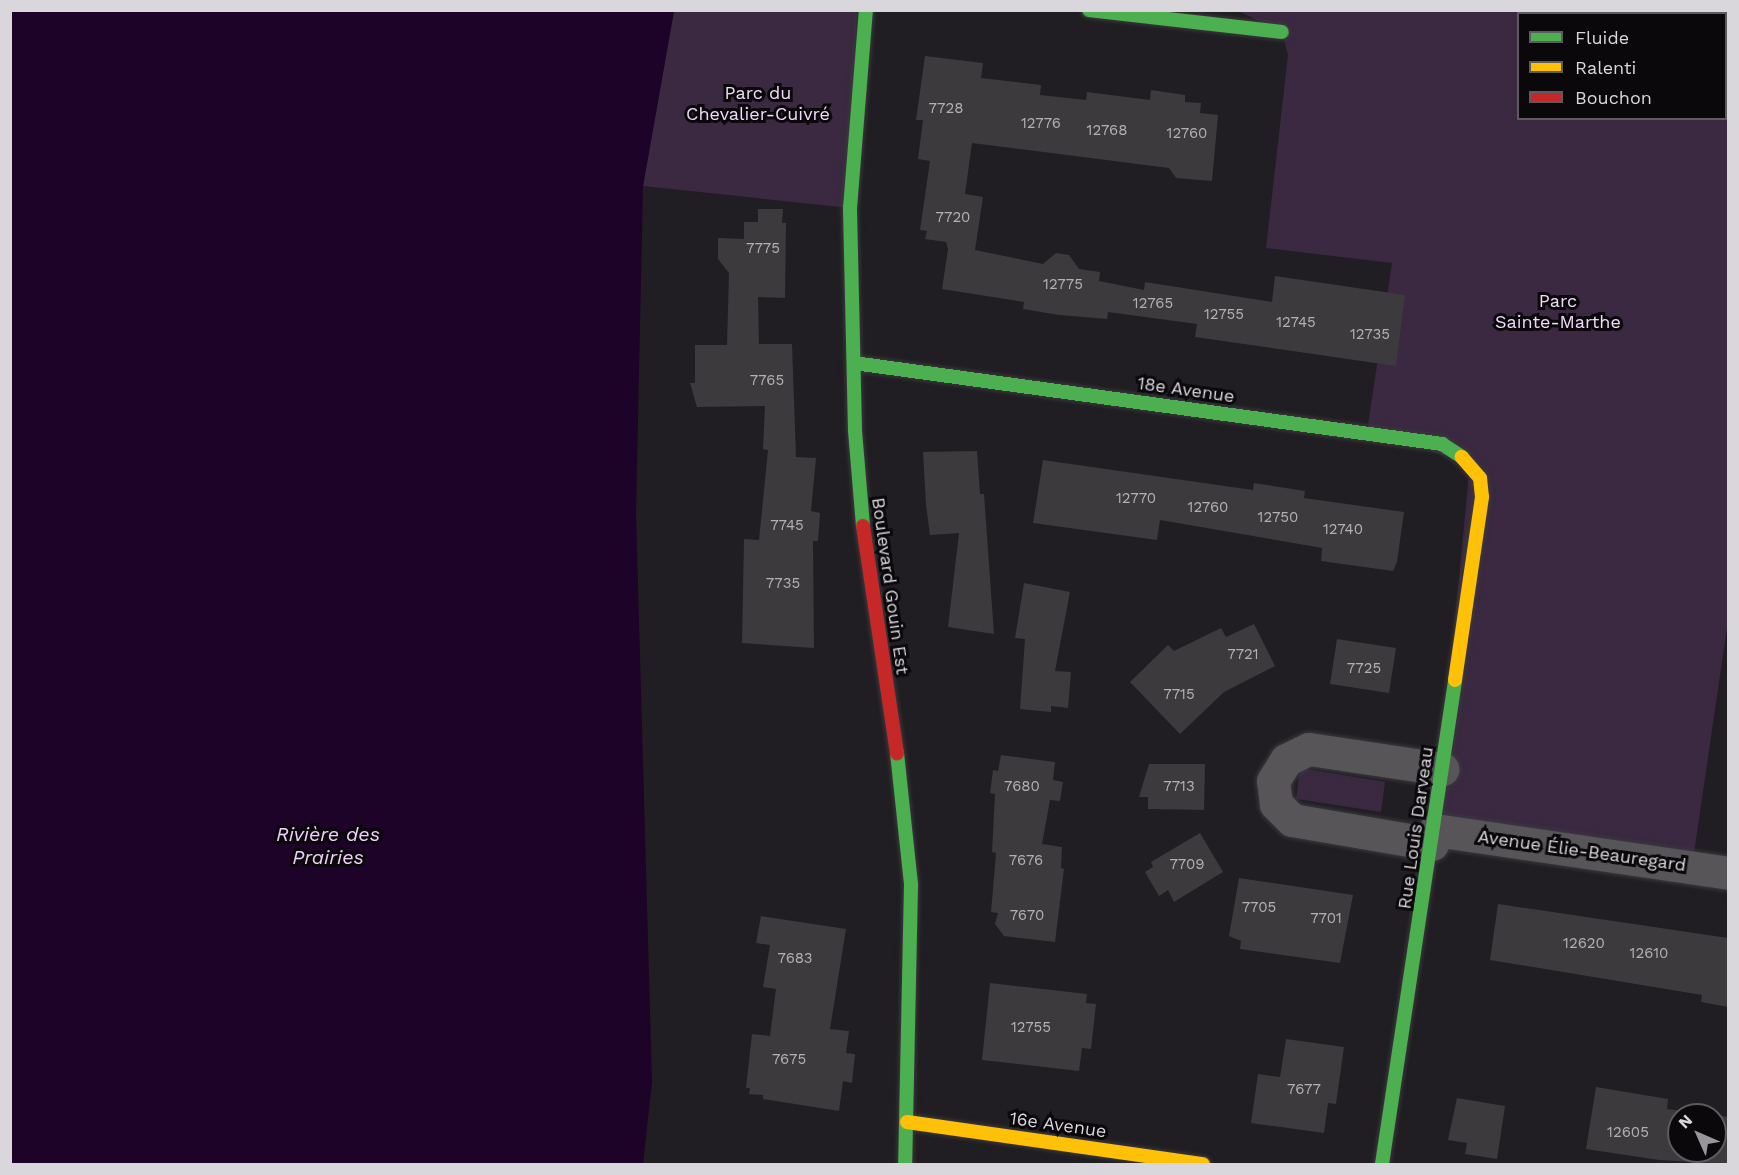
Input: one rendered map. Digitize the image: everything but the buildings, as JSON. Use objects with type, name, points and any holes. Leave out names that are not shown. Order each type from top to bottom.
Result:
[{"type":"street","name":"Boulevard Gouin Est","points":[[866,10],[850,208],[855,429],[866,563],[897,753],[911,885],[905,1164]]},
{"type":"street","points":[[1089,10],[1282,32]]},
{"type":"street","name":"18e Avenue","points":[[854,363],[1442,444],[1470,463],[1480,478],[1482,497]]},
{"type":"street","name":"Rue Louis Darveau","points":[[1382,1164],[1433,837],[1482,497]]},
{"type":"street","name":"Avenue Élie-Beauregard","points":[[1443,769],[1309,749],[1287,760],[1272,781],[1276,804],[1292,820],[1728,873]]},
{"type":"street","name":"16e Avenue","points":[[907,1122],[1203,1164]]},
{"type":"green space","name":"Parc Sainte-Marthe","points":[[1236,10],[1728,11],[1728,621],[1692,867],[1435,830],[1470,463],[1367,432],[1392,263],[1266,248],[1288,55],[1282,32]]},
{"type":"green space","name":"Parc du Chevalier-Cuivré","points":[[674,11],[857,11],[850,208],[643,186]]},
{"type":"green space","points":[[1300,768],[1385,782],[1381,812],[1296,799]]},
{"type":"water","name":"Rivière des Prairies","points":[[10,11],[674,11],[643,186],[636,513],[652,1082],[643,1164],[11,1164]]},
{"type":"traffic: fast","points":[[863,526],[855,430],[850,208],[866,10]]},
{"type":"traffic: fast","points":[[1089,10],[1282,32]]},
{"type":"traffic: fast","points":[[854,363],[1442,444],[1462,457]]},
{"type":"traffic: fast","points":[[1382,1164],[1455,680]]},
{"type":"traffic: fast","points":[[897,753],[911,885],[905,1164]]},
{"type":"traffic: slow","points":[[1455,680],[1482,497],[1480,478],[1462,457]]},
{"type":"traffic: slow","points":[[907,1122],[1203,1164]]},
{"type":"traffic: jam","points":[[863,526],[897,753]]}]
